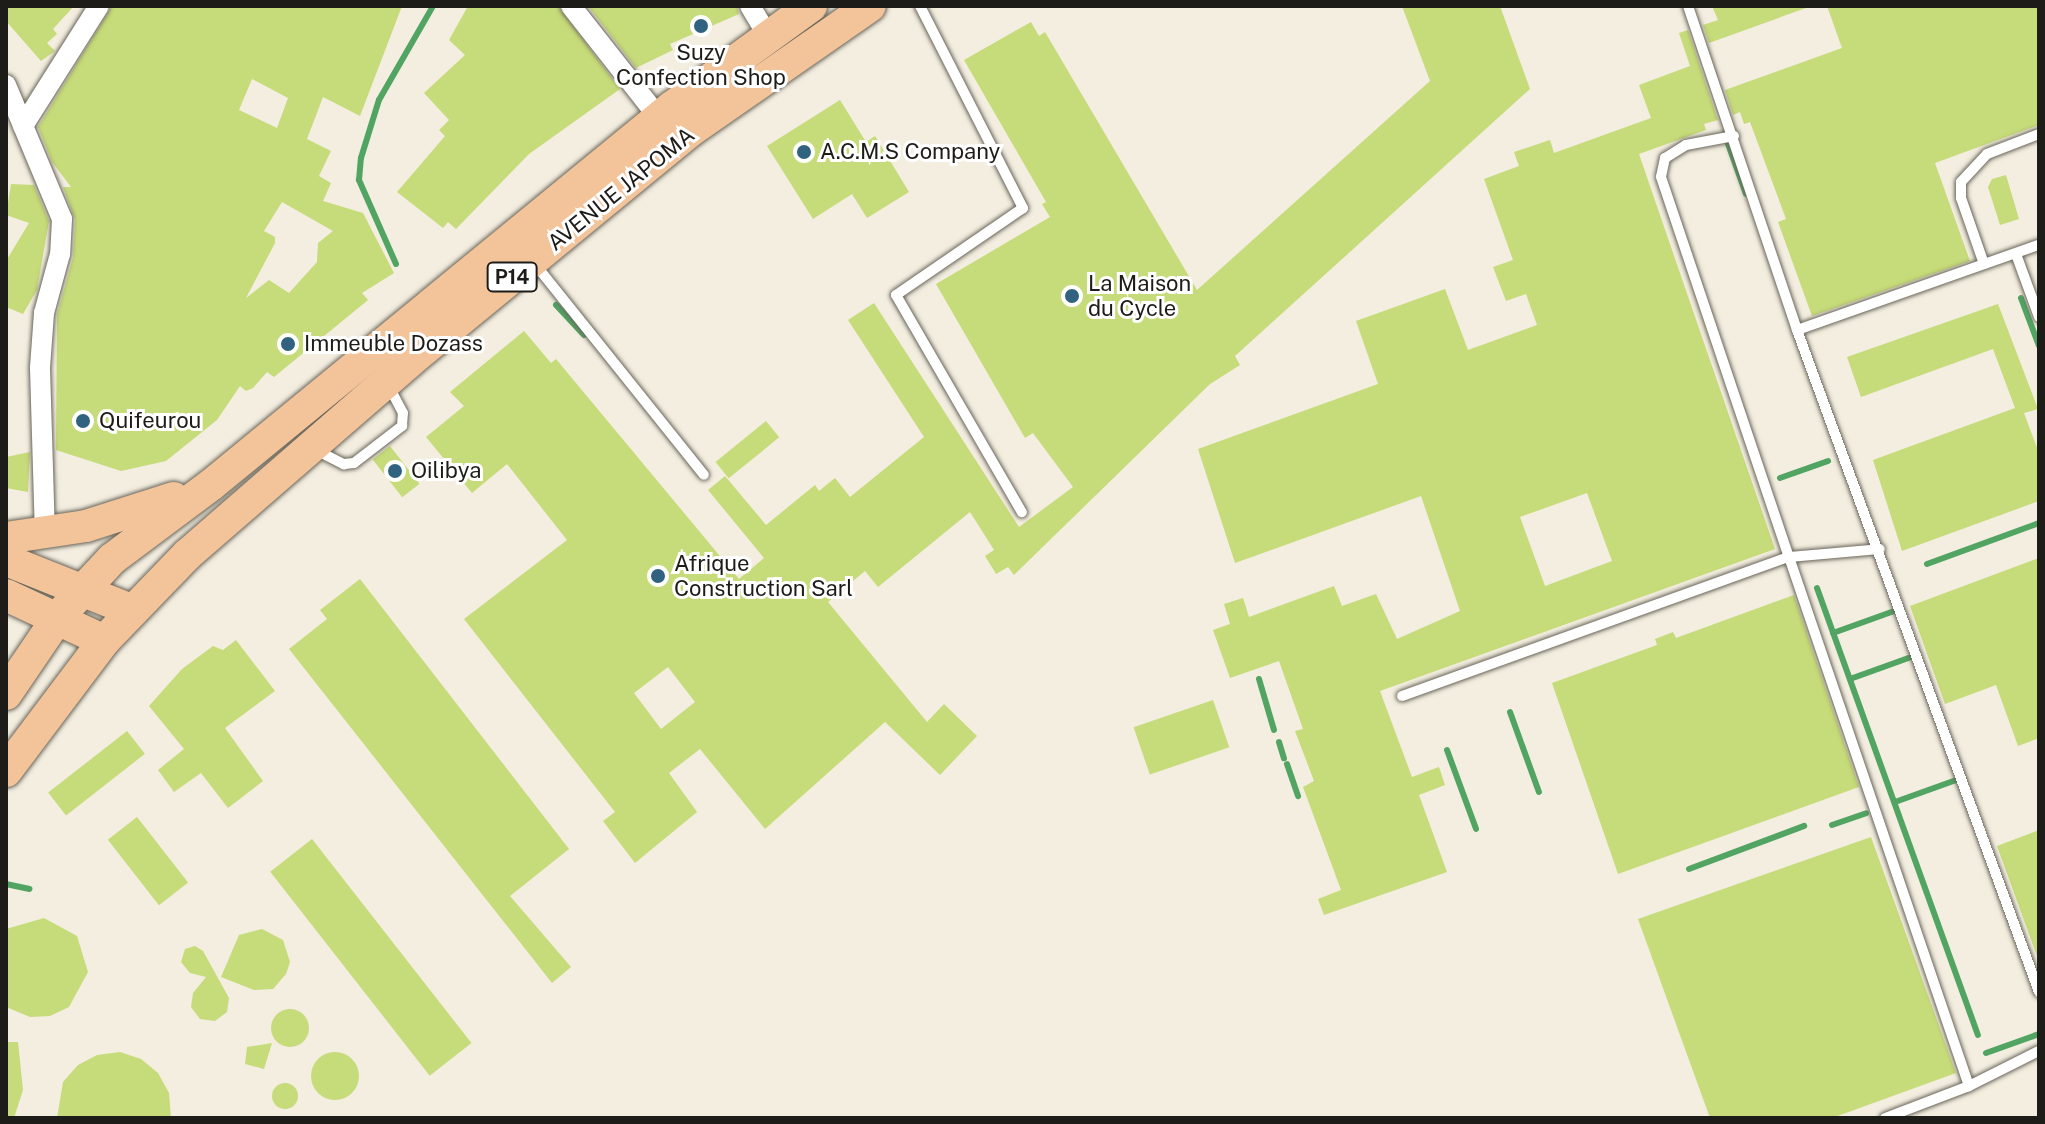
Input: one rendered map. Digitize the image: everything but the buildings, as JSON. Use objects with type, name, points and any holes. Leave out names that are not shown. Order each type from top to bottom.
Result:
[{"type":"main road","name":"AVENUE JAPOMA","points":[[131,610],[312,448],[396,360],[659,118],[811,6]]},
{"type":"main road","name":"AVENUE JAPOMA","points":[[83,588],[112,559],[211,485],[396,360],[532,261],[690,131],[870,6]]},
{"type":"main road","points":[[6,538],[123,516],[211,485]]},
{"type":"main road","points":[[6,560],[83,588],[131,610]]},
{"type":"main road","name":"P14","points":[[8,684],[83,588]]},
{"type":"main road","points":[[6,595],[59,616],[104,641]]},
{"type":"main road","name":"P14","points":[[6,771],[131,610]]},
{"type":"street","points":[[23,126],[99,6]]},
{"type":"street","points":[[571,6],[659,118]]},
{"type":"street","points":[[750,6],[768,36]]},
{"type":"street","points":[[6,85],[57,200],[63,238],[44,313],[40,368],[45,533]]},
{"type":"lane","points":[[920,6],[1023,208],[896,295],[1022,512]]},
{"type":"lane","points":[[1688,6],[1797,330],[1880,549],[2039,992]]},
{"type":"lane","points":[[1984,264],[1961,198],[1961,182],[1987,154],[2039,134]]},
{"type":"lane","points":[[1734,136],[1686,145],[1665,158],[1661,177],[1969,1086]]},
{"type":"lane","points":[[1797,330],[2039,245]]},
{"type":"lane","points":[[2016,254],[2039,317]]},
{"type":"lane","points":[[532,261],[704,475]]},
{"type":"lane","points":[[312,448],[344,464],[354,463],[402,426],[396,360]]},
{"type":"lane","points":[[1402,696],[1789,557],[1880,549]]},
{"type":"lane","points":[[1885,1118],[1969,1086],[2039,1051]]},
{"type":"waterway","points":[[396,264],[359,180],[361,158],[379,100],[433,6]]},
{"type":"waterway","points":[[1727,141],[1746,194]]},
{"type":"waterway","points":[[2021,298],[2039,346]]},
{"type":"waterway","points":[[556,305],[584,335]]},
{"type":"waterway","points":[[1780,478],[1828,461]]},
{"type":"waterway","points":[[1927,564],[2039,523]]},
{"type":"waterway","points":[[1817,588],[1978,1035]]},
{"type":"waterway","points":[[1833,633],[1897,610],[1899,614]]},
{"type":"waterway","points":[[1850,679],[1914,656]]},
{"type":"waterway","points":[[1259,679],[1274,730]]},
{"type":"waterway","points":[[1510,712],[1539,792]]},
{"type":"waterway","points":[[1279,742],[1284,758]]},
{"type":"waterway","points":[[1447,750],[1476,829]]},
{"type":"waterway","points":[[1287,764],[1298,796]]},
{"type":"waterway","points":[[1895,802],[1959,779]]},
{"type":"waterway","points":[[1832,825],[1866,813]]},
{"type":"waterway","points":[[1689,869],[1804,826]]},
{"type":"waterway","points":[[6,884],[29,889]]},
{"type":"waterway","points":[[1986,1053],[2039,1034]]},
{"type":"place","name":"Suzy Confection Shop","points":[[701,26]]},
{"type":"place","name":"A.C.M.S Company","points":[[804,152]]},
{"type":"place","name":"La Maison du Cycle","points":[[1072,296]]},
{"type":"place","name":"Immeuble Dozass","points":[[288,344]]},
{"type":"place","name":"Quifeurou","points":[[83,421]]},
{"type":"place","name":"Oilibya","points":[[395,471]]},
{"type":"place","name":"Afrique Construction Sarl","points":[[658,576]]}]
